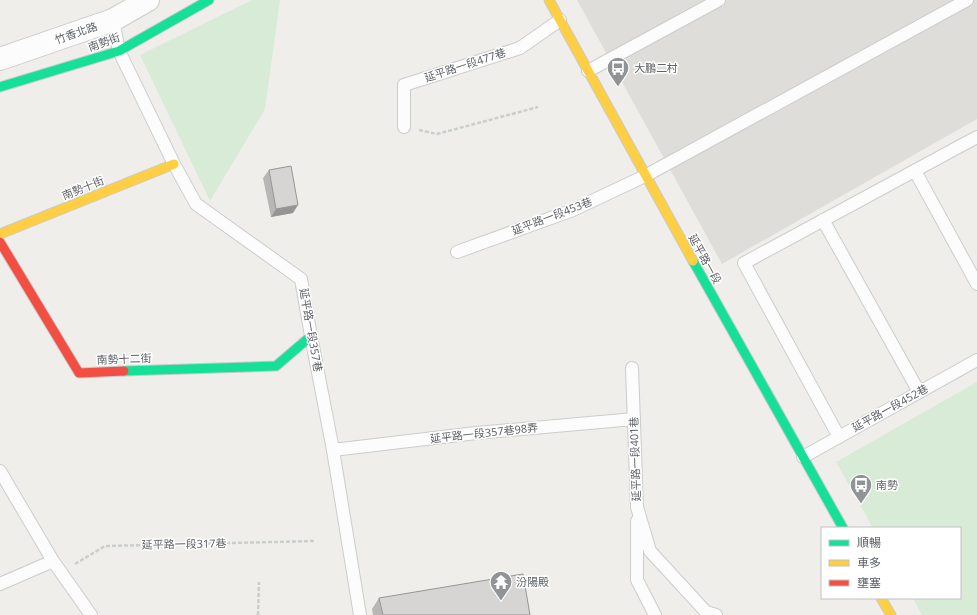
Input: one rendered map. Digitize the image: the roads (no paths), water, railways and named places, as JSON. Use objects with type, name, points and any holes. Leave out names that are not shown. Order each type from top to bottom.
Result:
[{"type":"street","name":"竹香北路","points":[[0,59],[114,20],[148,0]]},
{"type":"street","name":"南勢街","points":[[0,87],[119,51],[209,0]]},
{"type":"street","name":"延平路一段","points":[[549,0],[645,176],[841,527]]},
{"type":"street","name":"南勢十街","points":[[0,234],[174,164]]},
{"type":"street","name":"南勢十二街","points":[[0,242],[79,373],[276,366],[311,336]]},
{"type":"street","points":[[882,599],[891,615]]},
{"type":"lane","points":[[588,71],[719,0]]},
{"type":"lane","name":"延平路一段453巷","points":[[457,252],[573,210],[645,176],[967,0]]},
{"type":"lane","name":"延平路一段357巷","points":[[114,20],[119,51],[174,164],[196,204],[301,279],[334,450],[360,615]]},
{"type":"lane","name":"延平路一段477巷","points":[[404,127],[404,85],[520,48],[560,20]]},
{"type":"lane","points":[[839,437],[744,263],[977,137]]},
{"type":"lane","points":[[915,171],[977,284]]},
{"type":"lane","points":[[823,220],[919,392]]},
{"type":"lane","name":"延平路一段452巷","points":[[803,457],[977,360]]},
{"type":"lane","name":"延平路一段401巷","points":[[632,368],[637,506],[650,551],[706,612],[716,615]]},
{"type":"lane","name":"延平路一段357巷98弄","points":[[334,450],[476,434],[634,419]]},
{"type":"lane","points":[[0,471],[53,561],[91,615]]},
{"type":"lane","points":[[637,506],[637,580],[655,615]]},
{"type":"lane","points":[[0,584],[53,561]]},
{"type":"place","name":"大鵬二村","points":[[618,88]]},
{"type":"place","name":"南勢","points":[[861,504]]},
{"type":"place","name":"汾陽殿","points":[[501,602]]}]
